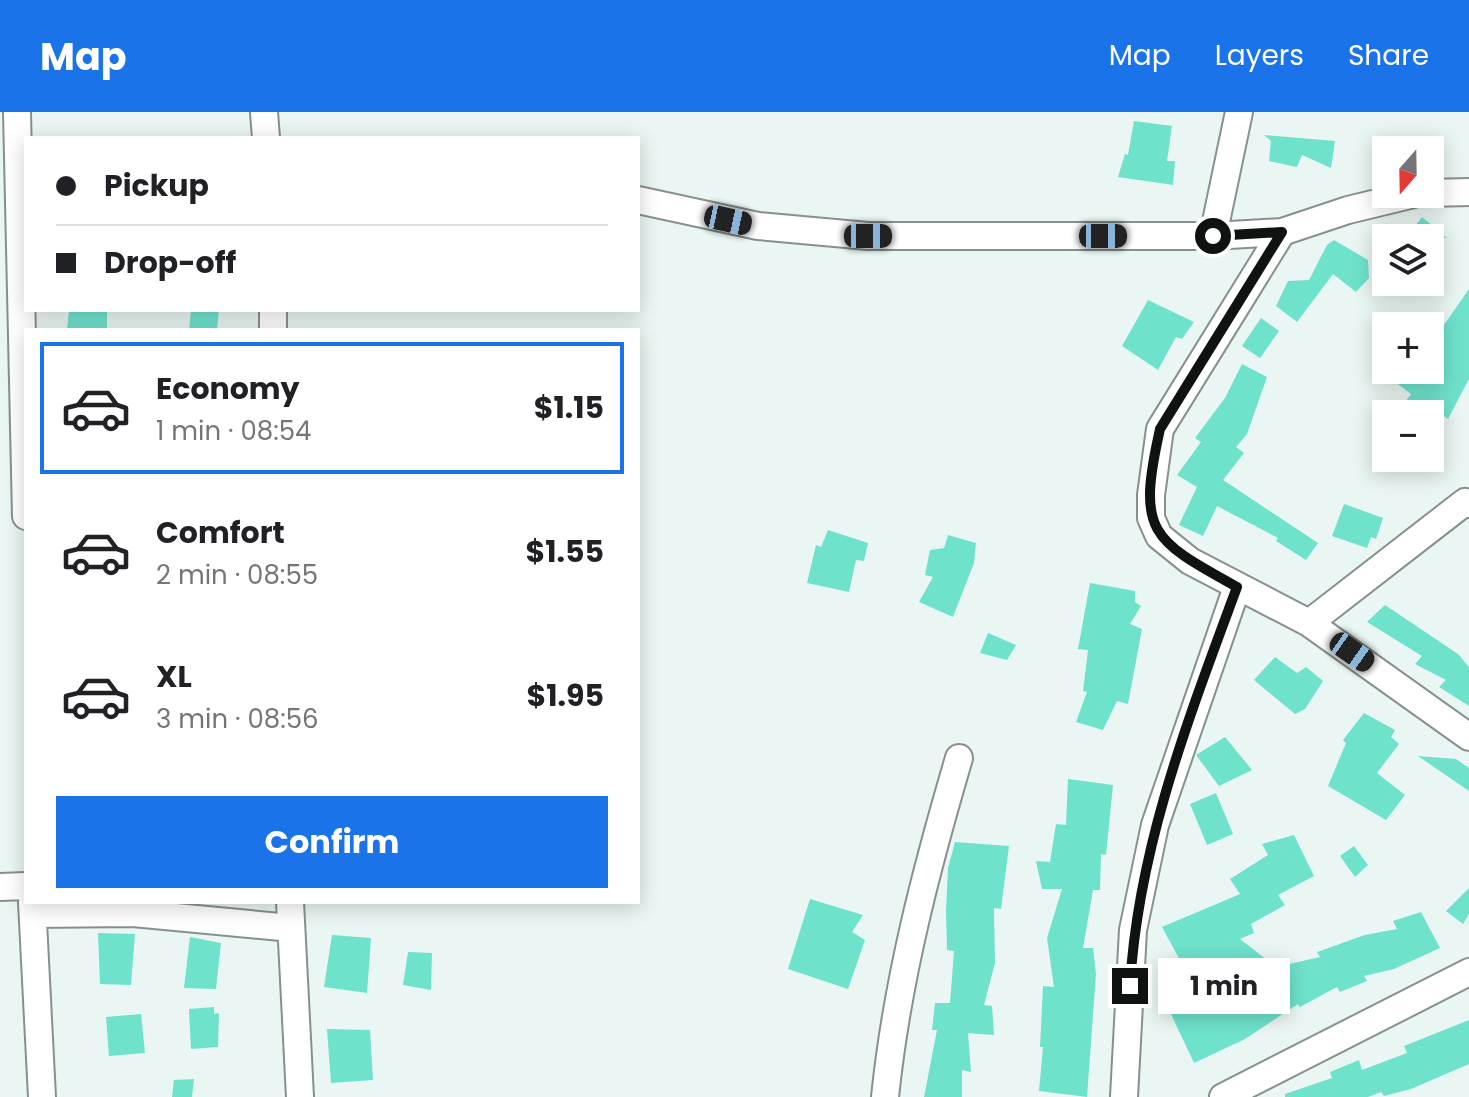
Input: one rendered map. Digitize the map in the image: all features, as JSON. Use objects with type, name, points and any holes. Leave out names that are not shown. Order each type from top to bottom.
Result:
[{"type":"street","points":[[17,112],[9,141],[24,472]]},
{"type":"street","points":[[264,112],[266,136]]},
{"type":"street","points":[[1213,236],[1239,112]]},
{"type":"street","points":[[1444,193],[1469,192]]},
{"type":"street","points":[[640,200],[758,226],[868,236],[1213,236],[1282,232],[1372,204]]},
{"type":"street","points":[[1282,232],[1160,429],[1153,462],[1151,518],[1159,536],[1190,561],[1309,623],[1469,737]]},
{"type":"street","points":[[1309,623],[1468,501]]},
{"type":"street","points":[[1124,1097],[1133,930],[1155,825],[1237,587]]},
{"type":"street","points":[[885,1097],[891,1041],[921,884],[959,758]]},
{"type":"street","points":[[0,887],[24,886]]},
{"type":"street","points":[[42,1097],[33,908],[290,915],[300,1097]]},
{"type":"street","points":[[1223,1097],[1469,972]]},
{"type":"building","points":[[1134,121],[1172,126],[1167,161],[1175,161],[1173,185],[1118,177],[1125,154],[1128,155]]},
{"type":"building","points":[[1264,135],[1335,141],[1331,168],[1302,155],[1297,167],[1269,161],[1271,141]]},
{"type":"building","points":[[1422,217],[1430,224],[1417,224]]},
{"type":"building","points":[[1334,240],[1368,260],[1369,278],[1356,292],[1333,274],[1297,322],[1276,306],[1288,281],[1309,280],[1327,245]]},
{"type":"building","points":[[1469,289],[1469,379],[1448,419],[1444,416],[1444,400],[1406,400],[1411,394],[1398,384],[1444,384],[1444,325]]},
{"type":"building","points":[[1148,300],[1194,322],[1182,339],[1176,337],[1158,370],[1122,346]]},
{"type":"building","points":[[69,312],[107,312],[107,328],[67,328]]},
{"type":"building","points":[[191,312],[219,312],[217,328],[189,328]]},
{"type":"building","points":[[1261,318],[1279,331],[1260,358],[1242,346]]},
{"type":"building","points":[[1242,364],[1267,377],[1247,434],[1236,447],[1244,453],[1223,480],[1318,543],[1306,560],[1276,541],[1278,538],[1217,506],[1203,536],[1179,525],[1197,487],[1177,475],[1201,442],[1195,438],[1225,398]]},
{"type":"building","points":[[1344,504],[1383,518],[1376,539],[1371,537],[1367,548],[1332,536]]},
{"type":"building","points":[[828,530],[868,543],[864,561],[856,560],[849,592],[807,583],[816,545],[821,547]]},
{"type":"building","points":[[948,535],[976,543],[974,563],[953,617],[919,602],[933,577],[925,575],[930,550],[944,548]]},
{"type":"building","points":[[1090,583],[1135,591],[1135,602],[1141,606],[1130,624],[1142,629],[1128,704],[1117,701],[1103,730],[1076,722],[1087,692],[1083,691],[1088,650],[1078,649]]},
{"type":"building","points":[[1385,605],[1458,654],[1469,667],[1469,706],[1439,687],[1446,680],[1415,664],[1422,656],[1367,622]]},
{"type":"building","points":[[988,633],[1016,645],[1007,660],[980,653]]},
{"type":"building","points":[[1275,657],[1297,673],[1306,667],[1323,681],[1305,709],[1295,714],[1254,680]]},
{"type":"building","points":[[1364,713],[1395,730],[1391,737],[1399,744],[1377,773],[1405,795],[1386,820],[1328,786],[1346,743],[1343,740]]},
{"type":"building","points":[[1225,737],[1252,770],[1219,786],[1196,755]]},
{"type":"building","points":[[1418,756],[1456,759],[1469,768],[1469,791]]},
{"type":"building","points":[[1068,779],[1113,785],[1106,855],[1101,854],[1100,890],[1093,890],[1083,948],[1093,948],[1096,974],[1087,1097],[1039,1091],[1043,986],[1054,987],[1047,938],[1062,889],[1042,889],[1036,861],[1050,862],[1056,824],[1066,825]]},
{"type":"building","points":[[1216,793],[1233,834],[1207,845],[1190,804]]},
{"type":"building","points":[[1294,835],[1314,876],[1278,895],[1285,905],[1251,924],[1254,933],[1240,939],[1276,967],[1320,957],[1317,952],[1365,935],[1397,929],[1393,921],[1421,912],[1440,948],[1394,969],[1364,976],[1367,981],[1340,992],[1337,987],[1300,1007],[1298,1004],[1245,1039],[1194,1063],[1171,1014],[1202,1001],[1162,927],[1240,894],[1230,879],[1268,855],[1262,844]]},
{"type":"building","points":[[955,842],[1009,846],[1001,909],[994,908],[995,963],[984,1005],[992,1006],[994,1035],[968,1033],[971,1072],[962,1070],[962,1097],[924,1097],[937,1030],[932,1030],[935,1003],[950,1003],[954,951],[947,950],[946,911],[948,868]]},
{"type":"building","points":[[1354,846],[1368,865],[1355,877],[1340,856]]},
{"type":"building","points":[[1469,888],[1469,914],[1463,924],[1446,911]]},
{"type":"building","points":[[810,899],[863,915],[852,932],[865,940],[848,989],[788,969]]},
{"type":"building","points":[[98,933],[135,934],[131,985],[100,984]]},
{"type":"building","points":[[332,935],[371,938],[367,993],[324,987]]},
{"type":"building","points":[[190,937],[221,943],[216,989],[184,988]]},
{"type":"building","points":[[408,952],[432,953],[431,990],[403,985]]},
{"type":"building","points":[[214,1007],[214,1014],[219,1013],[218,1047],[191,1049],[189,1009]]},
{"type":"building","points":[[141,1014],[145,1053],[109,1056],[106,1017]]},
{"type":"building","points":[[1469,1020],[1469,1064],[1411,1089],[1384,1096],[1381,1092],[1368,1097],[1285,1097],[1285,1094],[1332,1078],[1330,1072],[1359,1060],[1362,1070],[1407,1053],[1404,1046]]},
{"type":"building","points":[[327,1029],[370,1030],[373,1080],[331,1083]]},
{"type":"building","points":[[194,1079],[192,1097],[172,1097],[174,1080]]},
{"type":"route","points":[[1130,986],[1133,930],[1155,825],[1237,587],[1173,550],[1159,536],[1151,518],[1153,462],[1160,429],[1282,232],[1213,236]]}]
